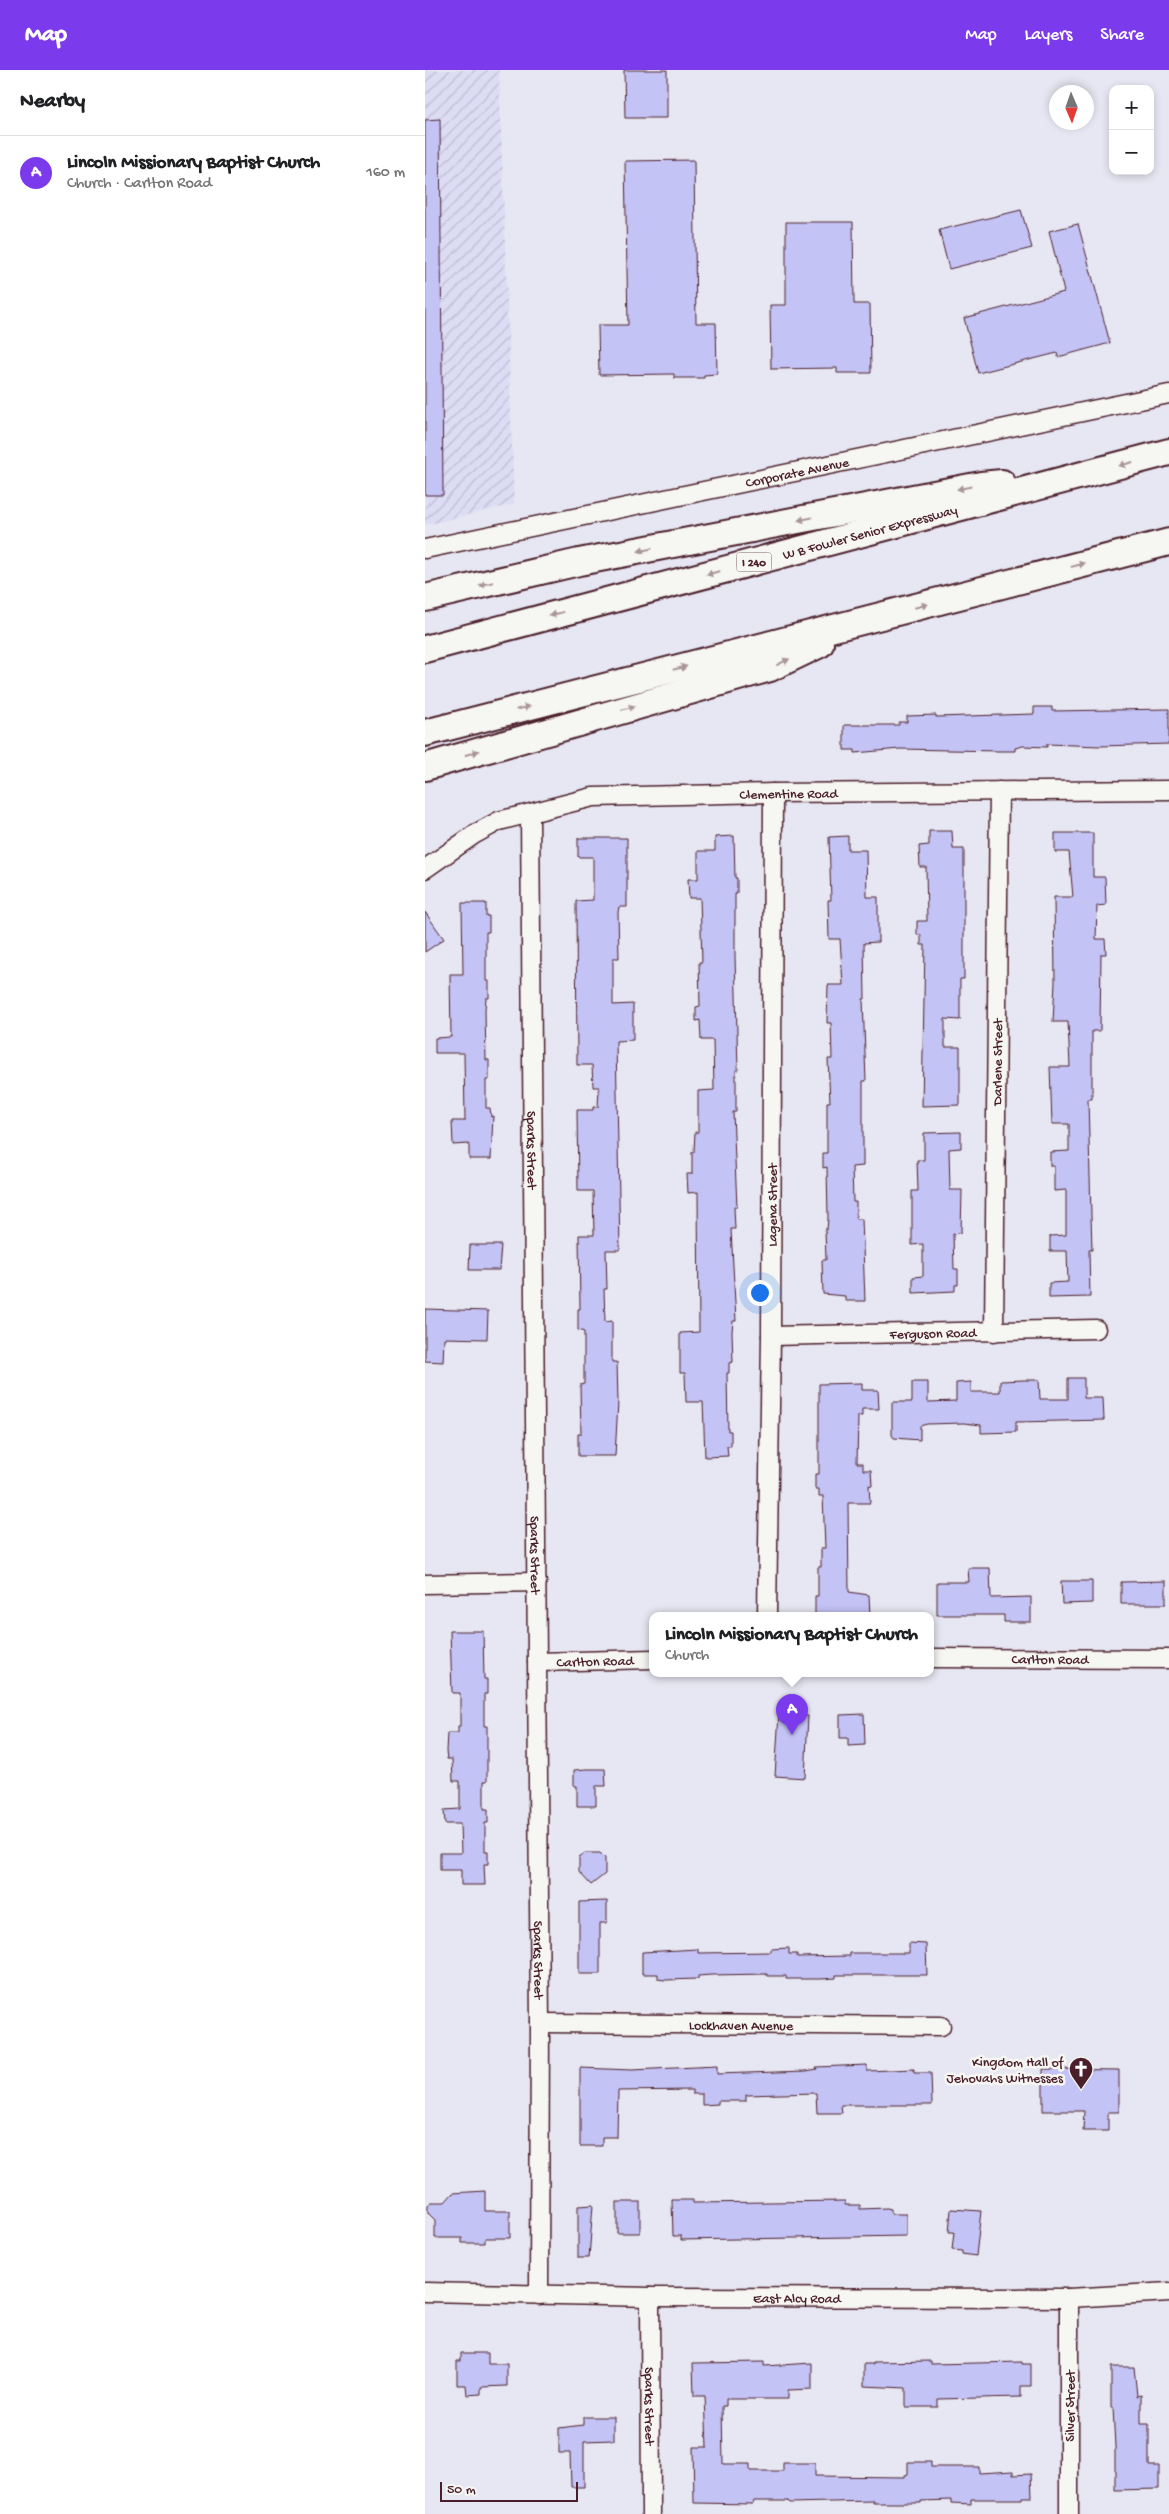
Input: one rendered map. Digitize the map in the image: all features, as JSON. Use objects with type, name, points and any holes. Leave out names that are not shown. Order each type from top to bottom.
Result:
[{"type":"highway","name":"W B Fowler Senior Expressway","points":[[425,649],[1169,452]]},
{"type":"highway","points":[[425,598],[579,562],[981,484],[1082,476]]},
{"type":"highway","points":[[425,733],[1169,542]]},
{"type":"highway","points":[[425,767],[770,668],[874,618]]},
{"type":"street","name":"Corporate Avenue","points":[[425,549],[1169,394]]},
{"type":"street","name":"Clementine Road","points":[[425,869],[475,834],[499,821],[593,798],[773,793],[1169,790]]},
{"type":"street","name":"Darlene Street","points":[[994,1332],[999,791]]},
{"type":"street","name":"Lagena Street","points":[[767,1612],[771,1336],[773,793]]},
{"type":"street","name":"Sparks Street","points":[[530,814],[540,2023],[539,2295]]},
{"type":"street","name":"Ferguson Road","points":[[771,1336],[1096,1329]]},
{"type":"street","points":[[425,1584],[537,1582]]},
{"type":"street","name":"Carlton Road","points":[[934,1658],[1169,1660]]},
{"type":"street","name":"Carlton Road","points":[[537,1662],[649,1659]]},
{"type":"street","name":"Lockhaven Avenue","points":[[540,2023],[941,2026]]},
{"type":"street","name":"East Alcy Road","points":[[425,2292],[650,2297],[1069,2298],[1169,2292]]},
{"type":"street","name":"Sparks Street","points":[[650,2297],[651,2514]]},
{"type":"street","name":"Silver Street","points":[[1069,2298],[1069,2514]]},
{"type":"shaded area","points":[[425,70],[499,70],[514,504],[425,525]]},
{"type":"building","points":[[624,70],[667,70],[667,118],[625,118]]},
{"type":"building","points":[[440,119],[443,495],[425,495],[425,120]]},
{"type":"building","points":[[694,160],[696,323],[716,323],[717,374],[704,375],[704,378],[674,378],[674,374],[599,375],[598,325],[628,325],[625,161]]},
{"type":"building","points":[[1021,210],[1032,248],[949,269],[939,230]]},
{"type":"building","points":[[786,222],[853,222],[854,304],[870,304],[871,373],[837,373],[837,368],[771,369],[770,305],[786,305]]},
{"type":"building","points":[[1078,224],[1110,343],[1058,357],[1057,353],[978,373],[964,318],[1064,292],[1049,231]]},
{"type":"building","points":[[1034,707],[1052,707],[1052,711],[1169,709],[1169,744],[1100,746],[1047,744],[1047,747],[1023,746],[1015,748],[1015,751],[900,749],[855,753],[855,750],[844,750],[844,725],[899,725],[899,722],[907,722],[907,716],[1034,714]]},
{"type":"building","points":[[929,831],[952,831],[953,849],[964,849],[964,979],[960,979],[960,1020],[945,1019],[945,1047],[960,1047],[960,1105],[922,1106],[925,945],[921,945],[921,935],[917,935],[917,921],[927,921],[926,867],[920,867],[919,846],[929,845]]},
{"type":"building","points":[[1055,833],[1093,833],[1093,877],[1105,877],[1106,905],[1097,906],[1096,939],[1105,939],[1106,954],[1101,954],[1100,1031],[1092,1031],[1092,1099],[1088,1099],[1092,1250],[1089,1250],[1090,1297],[1049,1298],[1049,1283],[1068,1282],[1067,1251],[1050,1251],[1050,1236],[1066,1235],[1066,1190],[1054,1191],[1054,1166],[1050,1166],[1050,1152],[1069,1151],[1069,1124],[1052,1124],[1050,1067],[1070,1067],[1068,1022],[1053,1022],[1055,982],[1054,897],[1073,897],[1069,852],[1055,852]]},
{"type":"building","points":[[734,836],[735,878],[737,878],[737,894],[735,894],[735,956],[738,1070],[736,1070],[736,1112],[733,1112],[737,1207],[734,1207],[735,1229],[731,1229],[736,1321],[733,1321],[732,1332],[733,1362],[729,1363],[729,1373],[727,1373],[728,1431],[731,1431],[731,1446],[727,1446],[728,1456],[705,1457],[703,1402],[686,1402],[685,1373],[680,1373],[680,1333],[699,1332],[698,1192],[688,1193],[687,1174],[692,1174],[692,1152],[694,1152],[695,1132],[698,1132],[698,1091],[714,1090],[713,1040],[701,1040],[700,1020],[696,1021],[696,1007],[700,1006],[699,962],[702,962],[700,898],[689,898],[688,879],[698,879],[698,851],[715,851],[715,837]]},
{"type":"building","points":[[848,836],[848,850],[866,850],[867,897],[878,897],[878,942],[864,943],[865,999],[863,999],[866,1081],[863,1081],[863,1166],[852,1167],[853,1202],[856,1202],[856,1219],[862,1219],[865,1301],[845,1301],[845,1296],[823,1294],[822,1260],[826,1260],[825,1229],[827,1229],[828,1219],[827,1167],[823,1168],[823,1153],[827,1153],[827,1102],[830,1102],[828,1059],[832,1059],[831,1023],[827,1023],[828,985],[843,985],[840,939],[829,939],[828,900],[831,900],[829,837]]},
{"type":"building","points":[[578,838],[627,838],[627,907],[619,907],[618,912],[619,958],[613,958],[613,1005],[633,1004],[633,1040],[616,1041],[620,1250],[606,1250],[607,1289],[604,1289],[605,1322],[612,1321],[612,1362],[617,1362],[618,1402],[615,1456],[578,1456],[578,1434],[581,1434],[580,1385],[584,1384],[584,1332],[578,1330],[578,1309],[580,1309],[579,1235],[594,1235],[593,1191],[578,1191],[577,1110],[593,1110],[593,1107],[598,1107],[599,1087],[593,1087],[592,1065],[577,1065],[576,901],[593,900],[593,857],[578,857]]},
{"type":"building","points":[[462,903],[486,903],[486,916],[489,916],[489,932],[486,932],[486,981],[489,981],[489,998],[486,998],[485,1010],[486,1060],[489,1060],[489,1080],[486,1080],[486,1108],[490,1108],[491,1117],[493,1116],[491,1159],[469,1159],[469,1144],[453,1145],[452,1121],[465,1121],[464,1053],[435,1053],[435,1038],[451,1037],[450,974],[463,974]]},
{"type":"building","points":[[425,912],[444,939],[425,952]]},
{"type":"building","points":[[961,1132],[961,1148],[949,1149],[950,1190],[962,1190],[961,1233],[953,1234],[954,1269],[958,1269],[958,1285],[955,1285],[955,1291],[913,1293],[913,1277],[923,1276],[923,1244],[912,1245],[912,1191],[918,1191],[917,1160],[924,1160],[924,1133]]},
{"type":"building","points":[[470,1245],[501,1245],[499,1270],[469,1270]]},
{"type":"building","points":[[425,1309],[488,1311],[487,1339],[444,1338],[443,1362],[425,1361]]},
{"type":"building","points":[[1068,1378],[1084,1378],[1084,1398],[1103,1398],[1104,1420],[1016,1422],[1016,1432],[981,1433],[981,1425],[964,1423],[927,1424],[920,1426],[920,1440],[894,1438],[892,1435],[892,1402],[912,1402],[912,1382],[928,1382],[928,1402],[956,1401],[956,1383],[971,1382],[971,1392],[1000,1392],[1000,1381],[1024,1380],[1039,1380],[1040,1399],[1068,1399]]},
{"type":"building","points":[[862,1383],[862,1390],[878,1390],[879,1409],[862,1409],[862,1416],[858,1416],[857,1463],[863,1463],[863,1470],[871,1470],[872,1486],[869,1485],[870,1503],[848,1503],[849,1592],[869,1595],[870,1612],[815,1612],[815,1596],[818,1596],[818,1567],[821,1567],[821,1548],[825,1548],[823,1496],[819,1496],[819,1489],[815,1489],[815,1474],[819,1474],[819,1384]]},
{"type":"building","points":[[968,1568],[990,1568],[991,1598],[1031,1597],[1031,1622],[1004,1622],[1004,1615],[937,1615],[937,1582],[969,1582]]},
{"type":"building","points":[[1061,1581],[1092,1581],[1092,1603],[1062,1604]]},
{"type":"building","points":[[1166,1581],[1166,1604],[1121,1604],[1121,1582]]},
{"type":"building","points":[[450,1631],[483,1631],[484,1679],[487,1679],[487,1694],[484,1694],[484,1726],[487,1726],[487,1781],[484,1781],[484,1809],[488,1809],[488,1823],[485,1823],[485,1851],[488,1851],[488,1864],[484,1864],[485,1885],[461,1885],[461,1870],[440,1870],[440,1853],[461,1853],[460,1824],[445,1824],[444,1810],[460,1809],[460,1781],[453,1781],[452,1759],[447,1759],[446,1751],[447,1733],[458,1733],[458,1726],[460,1726],[460,1693],[452,1693]]},
{"type":"building","points":[[779,1714],[808,1716],[805,1778],[775,1776]]},
{"type":"building","points":[[864,1714],[865,1745],[848,1746],[848,1738],[840,1738],[840,1715]]},
{"type":"building","points":[[605,1769],[606,1786],[596,1786],[596,1806],[577,1806],[577,1786],[574,1786],[574,1770]]},
{"type":"building","points":[[585,1853],[600,1853],[605,1858],[605,1874],[591,1885],[579,1872],[579,1857]]},
{"type":"building","points":[[607,1901],[607,1923],[600,1923],[600,1974],[579,1974],[579,1902]]},
{"type":"building","points":[[909,1943],[926,1944],[927,1975],[836,1975],[836,1978],[786,1979],[786,1976],[767,1976],[767,1974],[711,1975],[698,1976],[698,1979],[665,1980],[658,1979],[658,1974],[642,1974],[642,1952],[698,1949],[698,1953],[771,1952],[771,1949],[789,1948],[789,1954],[797,1954],[797,1957],[850,1956],[850,1953],[909,1953]]},
{"type":"building","points":[[867,2065],[867,2071],[914,2069],[914,2073],[931,2073],[932,2105],[841,2105],[842,2113],[817,2113],[816,2093],[746,2095],[746,2101],[718,2101],[718,2104],[702,2105],[702,2094],[692,2094],[692,2090],[618,2091],[617,2137],[602,2137],[602,2146],[580,2146],[580,2068],[632,2070],[717,2066],[717,2074],[806,2071],[817,2069],[816,2067]]},
{"type":"building","name":"Kingdom Hall of Jehovahs Witnesses","points":[[1043,2069],[1119,2070],[1119,2112],[1108,2112],[1108,2131],[1083,2131],[1084,2111],[1043,2111]]},
{"type":"building","points":[[485,2191],[485,2211],[510,2211],[510,2238],[485,2238],[485,2243],[462,2243],[462,2238],[435,2238],[435,2220],[428,2213],[428,2206],[431,2202],[445,2202],[453,2193]]},
{"type":"building","points":[[672,2200],[693,2200],[693,2203],[845,2201],[845,2205],[860,2205],[860,2209],[887,2208],[891,2209],[891,2214],[906,2214],[906,2236],[681,2240],[681,2236],[673,2236]]},
{"type":"building","points":[[617,2202],[640,2202],[640,2233],[617,2233]]},
{"type":"building","points":[[593,2205],[589,2258],[578,2258],[578,2206]]},
{"type":"building","points":[[951,2209],[981,2211],[976,2256],[952,2250],[954,2232],[949,2232]]},
{"type":"building","points":[[461,2353],[488,2353],[488,2364],[507,2364],[507,2386],[481,2387],[481,2394],[467,2395],[466,2385],[457,2385],[457,2361],[461,2361]]},
{"type":"building","points":[[931,2361],[931,2364],[1022,2362],[1022,2364],[1031,2364],[1031,2386],[1021,2386],[1021,2397],[938,2399],[938,2407],[906,2407],[906,2388],[864,2386],[864,2364],[874,2364],[874,2362]]},
{"type":"building","points":[[764,2362],[764,2366],[812,2363],[812,2389],[788,2390],[788,2399],[726,2399],[726,2406],[722,2406],[723,2464],[750,2464],[750,2471],[783,2471],[783,2463],[815,2463],[815,2476],[905,2477],[908,2474],[908,2462],[931,2462],[931,2467],[979,2467],[979,2473],[1013,2471],[1013,2475],[1031,2474],[1032,2497],[1022,2497],[1022,2499],[971,2499],[971,2504],[951,2503],[951,2500],[921,2501],[921,2503],[873,2503],[873,2501],[790,2503],[788,2501],[754,2501],[753,2504],[694,2503],[693,2447],[707,2447],[705,2396],[694,2396],[693,2363]]},
{"type":"building","points":[[1111,2367],[1134,2367],[1137,2396],[1141,2395],[1141,2424],[1149,2424],[1149,2466],[1159,2466],[1159,2489],[1115,2490]]},
{"type":"building","points":[[583,2417],[614,2417],[614,2440],[584,2441],[584,2487],[571,2487],[570,2453],[559,2453],[559,2428],[583,2425]]},
{"type":"place","name":"Lincoln Missionary Baptist Church","points":[[792,1735]]},
{"type":"place","name":"Kingdom Hall of Jehovahs Witnesses","points":[[1081,2090]]}]
